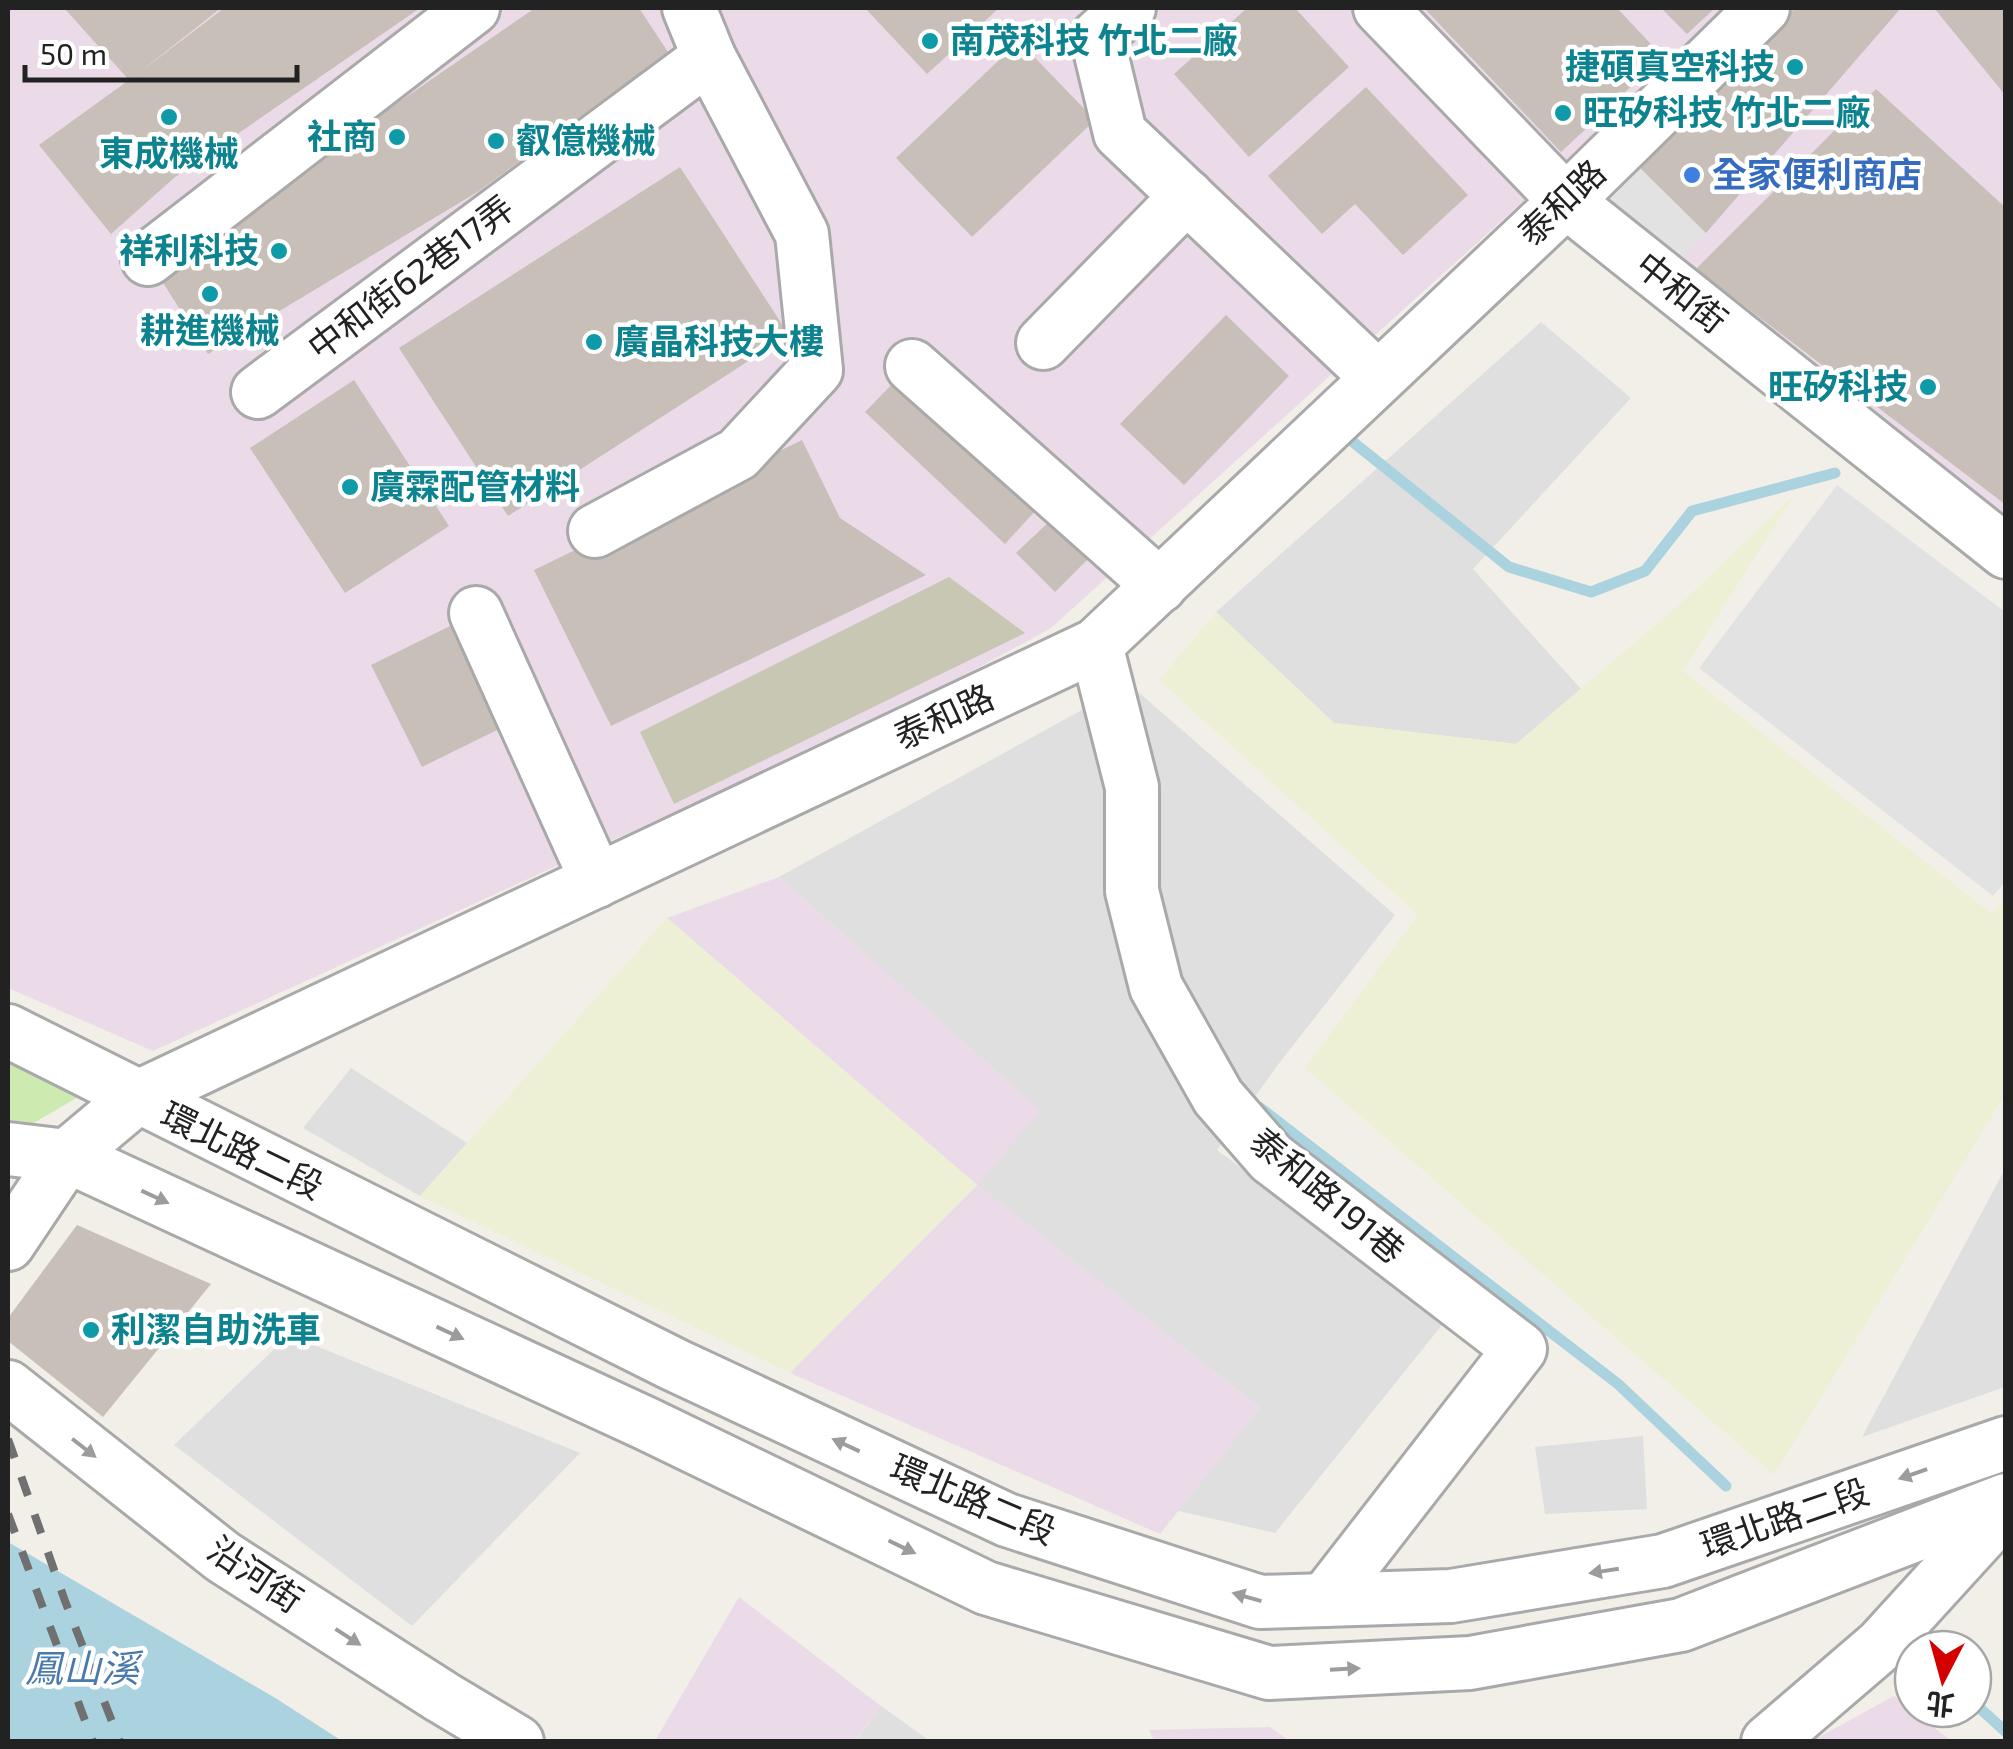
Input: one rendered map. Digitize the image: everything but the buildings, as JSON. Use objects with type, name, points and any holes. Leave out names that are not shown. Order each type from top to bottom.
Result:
[{"type":"street","points":[[148,260],[473,8]]},
{"type":"street","points":[[595,531],[738,454],[816,370],[802,234],[708,57],[689,8]]},
{"type":"street","points":[[1128,8],[1097,37],[1120,133],[1378,378]]},
{"type":"street","name":"中和街","points":[[1380,8],[1566,200],[2006,552]]},
{"type":"street","name":"泰和路","points":[[8,1244],[66,1156],[136,1098],[1096,645],[1763,8]]},
{"type":"street","name":"中和街62巷17弄","points":[[258,392],[708,57]]},
{"type":"street","points":[[1043,342],[1187,196]]},
{"type":"street","points":[[912,366],[1160,586]]},
{"type":"street","points":[[476,613],[597,881]]},
{"type":"street","name":"泰和路191巷","points":[[1096,645],[1132,787],[1132,892],[1156,987],[1218,1098],[1272,1158],[1520,1349],[1324,1600]]},
{"type":"street","name":"環北路二段","points":[[8,1031],[674,1364],[1007,1520],[1260,1602],[1451,1596],[1663,1561],[2006,1442]]},
{"type":"street","name":"環北路二段","points":[[8,1149],[66,1156],[629,1416],[986,1588],[1269,1673],[1470,1664],[1682,1625],[2006,1500]]},
{"type":"street","name":"沿河街","points":[[8,1387],[224,1557],[517,1742]]},
{"type":"street","points":[[1768,1742],[1880,1645],[2006,1508]]},
{"type":"shaded area","points":[[8,8],[2005,8],[2005,526],[1549,178],[1051,628],[927,696],[153,1051],[8,988]]},
{"type":"shaded area","points":[[1636,164],[1706,233],[1675,266],[1603,201]]},
{"type":"shaded area","points":[[1541,322],[1631,398],[1473,569],[1581,689],[1516,744],[1334,723],[1216,612]]},
{"type":"shaded area","points":[[1837,485],[2005,612],[2006,881],[1993,896],[1699,668]]},
{"type":"shaded area","points":[[1795,494],[1683,671],[1992,914],[2005,898],[2006,1093],[1774,1475],[1305,1068],[1418,915],[1159,680],[1216,612],[1334,723],[1516,744],[1681,603]]},
{"type":"shaded area","points":[[949,577],[1025,633],[674,804],[640,732]]},
{"type":"shaded area","points":[[1129,684],[1395,915],[1217,1150],[1446,1320],[1275,1533],[1170,1509],[1260,1408],[977,1185],[1039,1110],[779,877]]},
{"type":"shaded area","points":[[779,877],[1040,1110],[978,1185],[1260,1408],[1160,1534],[790,1373],[977,1185],[667,918]]},
{"type":"shaded area","points":[[667,918],[977,1185],[790,1373],[420,1196]]},
{"type":"shaded area","points":[[351,1068],[467,1143],[420,1196],[303,1128]]},
{"type":"shaded area","points":[[2005,1169],[2005,1387],[1862,1437]]},
{"type":"shaded area","points":[[289,1335],[580,1453],[412,1626],[174,1445]]},
{"type":"shaded area","points":[[1643,1436],[1647,1509],[1545,1514],[1535,1447]]},
{"type":"shaded area","points":[[739,1597],[881,1706],[855,1741],[655,1741]]},
{"type":"shaded area","points":[[1893,1697],[1893,1729],[1936,1729],[1951,1741],[1812,1741]]},
{"type":"shaded area","points":[[881,1706],[930,1741],[855,1742]]},
{"type":"shaded area","points":[[1270,1727],[1290,1741],[1154,1741],[1149,1730]]},
{"type":"green space","points":[[8,1061],[78,1097],[32,1124],[8,1123]]},
{"type":"water","name":"鳳山溪","points":[[8,1542],[277,1699],[342,1741],[8,1741]]},
{"type":"waterway","points":[[1348,438],[1509,567],[1591,592],[1645,571],[1692,511],[1835,473]]},
{"type":"waterway","points":[[1259,1107],[1618,1384],[1726,1486]]},
{"type":"waterway","points":[[1993,1720],[2006,1732]]},
{"type":"railway","points":[[8,1439],[120,1742]]},
{"type":"railway","points":[[8,1514],[93,1742]]},
{"type":"place","name":"南茂科技 竹北二廠","points":[[930,41]]},
{"type":"place","name":"捷碩真空科技","points":[[1795,67]]},
{"type":"place","name":"旺矽科技 竹北二廠","points":[[1563,113]]},
{"type":"place","name":"東成機械","points":[[169,117]]},
{"type":"place","name":"社商","points":[[397,137]]},
{"type":"place","name":"叡億機械","points":[[496,141]]},
{"type":"place","name":"全家便利商店","points":[[1692,175]]},
{"type":"place","name":"祥利科技","points":[[279,251]]},
{"type":"place","name":"耕進機械","points":[[210,294]]},
{"type":"place","name":"廣晶科技大樓","points":[[594,342]]},
{"type":"place","name":"旺矽科技","points":[[1928,387]]},
{"type":"place","name":"廣霖配管材料","points":[[350,487]]},
{"type":"place","name":"利潔自助洗車","points":[[91,1330]]}]
